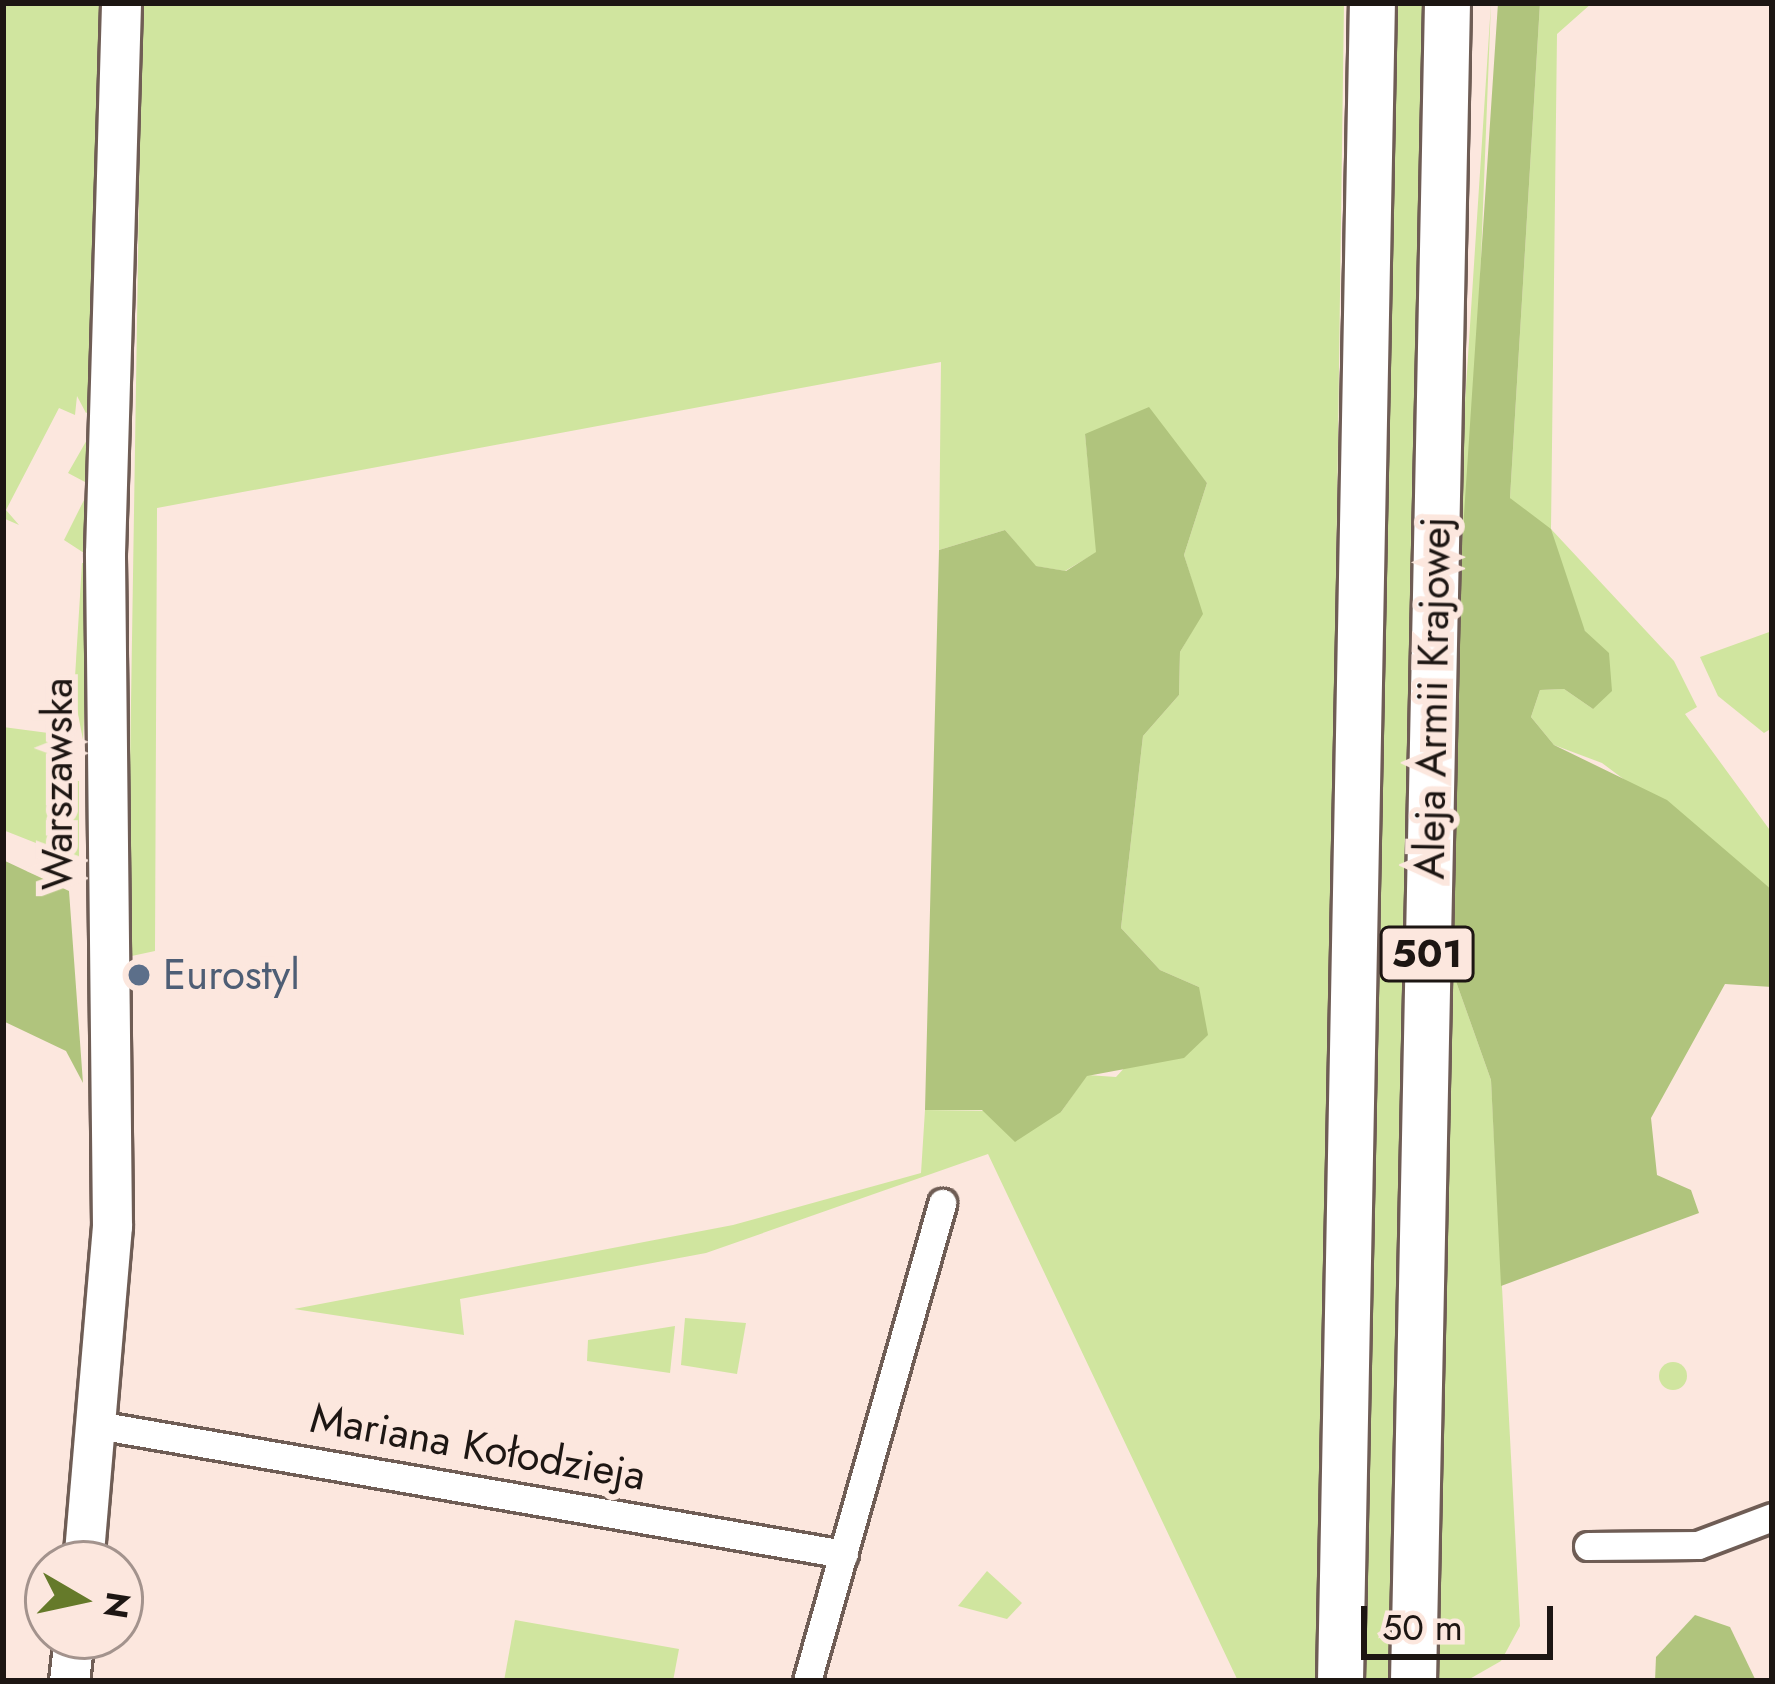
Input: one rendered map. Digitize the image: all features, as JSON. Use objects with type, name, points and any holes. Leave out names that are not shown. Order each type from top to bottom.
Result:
[{"type":"main road","name":"Aleja Armii Krajowej","points":[[1340,1681],[1372,3]]},
{"type":"main road","name":"Aleja Armii Krajowej","points":[[1413,1681],[1448,3]]},
{"type":"main road","points":[[1443,228],[1465,189],[1477,3]]},
{"type":"street","name":"Warszawska","points":[[85,1540],[112,1226],[105,553],[121,3]]},
{"type":"street","points":[[807,1681],[942,1203]]},
{"type":"street","name":"Mariana Kołodzieja","points":[[97,1425],[844,1554]]},
{"type":"street","points":[[1588,1546],[1698,1545],[1772,1517]]},
{"type":"green space","points":[[3,3],[108,3],[94,409],[86,413],[77,396],[75,415],[59,408],[6,510],[19,525],[3,518]]},
{"type":"green space","points":[[142,3],[1344,3],[1321,1681],[1238,1681],[988,1154],[706,1253],[460,1299],[464,1335],[294,1309],[733,1225],[921,1173],[925,1110],[1061,1112],[1087,1075],[1116,1077],[1199,987],[1160,970],[1121,928],[1143,736],[1179,695],[1180,652],[1202,614],[1184,555],[1207,483],[1188,461],[1085,434],[1097,552],[1065,571],[1035,566],[1005,530],[939,550],[941,362],[157,508],[155,951],[127,957]]},
{"type":"green space","points":[[1387,3],[1432,3],[1396,1681],[1358,1681]]},
{"type":"green space","points":[[1491,3],[1453,973],[1491,1080],[1520,1626],[1501,1661],[1466,1681],[1430,1681],[1453,587]]},
{"type":"green space","points":[[1498,3],[1540,3],[1510,498],[1551,529],[1585,631],[1609,653],[1612,691],[1593,709],[1564,689],[1540,690],[1531,717],[1554,745],[1667,800],[1772,890],[1772,987],[1725,984],[1651,1118],[1657,1175],[1691,1190],[1699,1213],[1501,1286],[1491,1080],[1453,973],[1451,922],[1454,665]]},
{"type":"green space","points":[[1540,3],[1592,3],[1557,34],[1551,529],[1674,661],[1697,707],[1685,714],[1772,833],[1772,890],[1602,763],[1554,745],[1531,717],[1540,690],[1564,689],[1593,709],[1585,631],[1510,498]]},
{"type":"green space","points":[[1149,407],[1207,483],[1184,555],[1203,614],[1180,652],[1179,695],[1143,736],[1121,928],[1160,970],[1199,987],[1208,1035],[1184,1058],[1087,1076],[1061,1112],[1015,1142],[982,1110],[925,1110],[939,550],[1005,530],[1036,566],[1066,571],[1096,552],[1085,434]]},
{"type":"green space","points":[[88,438],[93,531],[84,553],[64,540],[85,498],[85,482],[68,473]]},
{"type":"green space","points":[[82,563],[91,563],[83,740],[74,693]]},
{"type":"green space","points":[[1772,631],[1772,728],[1764,733],[1718,696],[1700,657]]},
{"type":"green space","points":[[3,727],[56,734],[55,779],[79,781],[79,860],[3,830]]},
{"type":"green space","points":[[3,860],[69,891],[83,1083],[66,1051],[3,1021]]},
{"type":"green space","points":[[685,1318],[746,1323],[737,1374],[681,1365]]},
{"type":"green space","points":[[675,1326],[670,1373],[587,1361],[588,1340]]},
{"type":"green space","points":[[1673,1362],[1683,1366],[1687,1376],[1683,1386],[1673,1390],[1663,1386],[1659,1376],[1663,1366]]},
{"type":"green space","points":[[987,1571],[1022,1603],[1007,1619],[958,1606]]},
{"type":"green space","points":[[1695,1615],[1730,1627],[1756,1681],[1655,1681],[1656,1657]]},
{"type":"green space","points":[[515,1620],[679,1649],[673,1681],[504,1681]]},
{"type":"place","name":"Eurostyl","points":[[139,975]]}]
